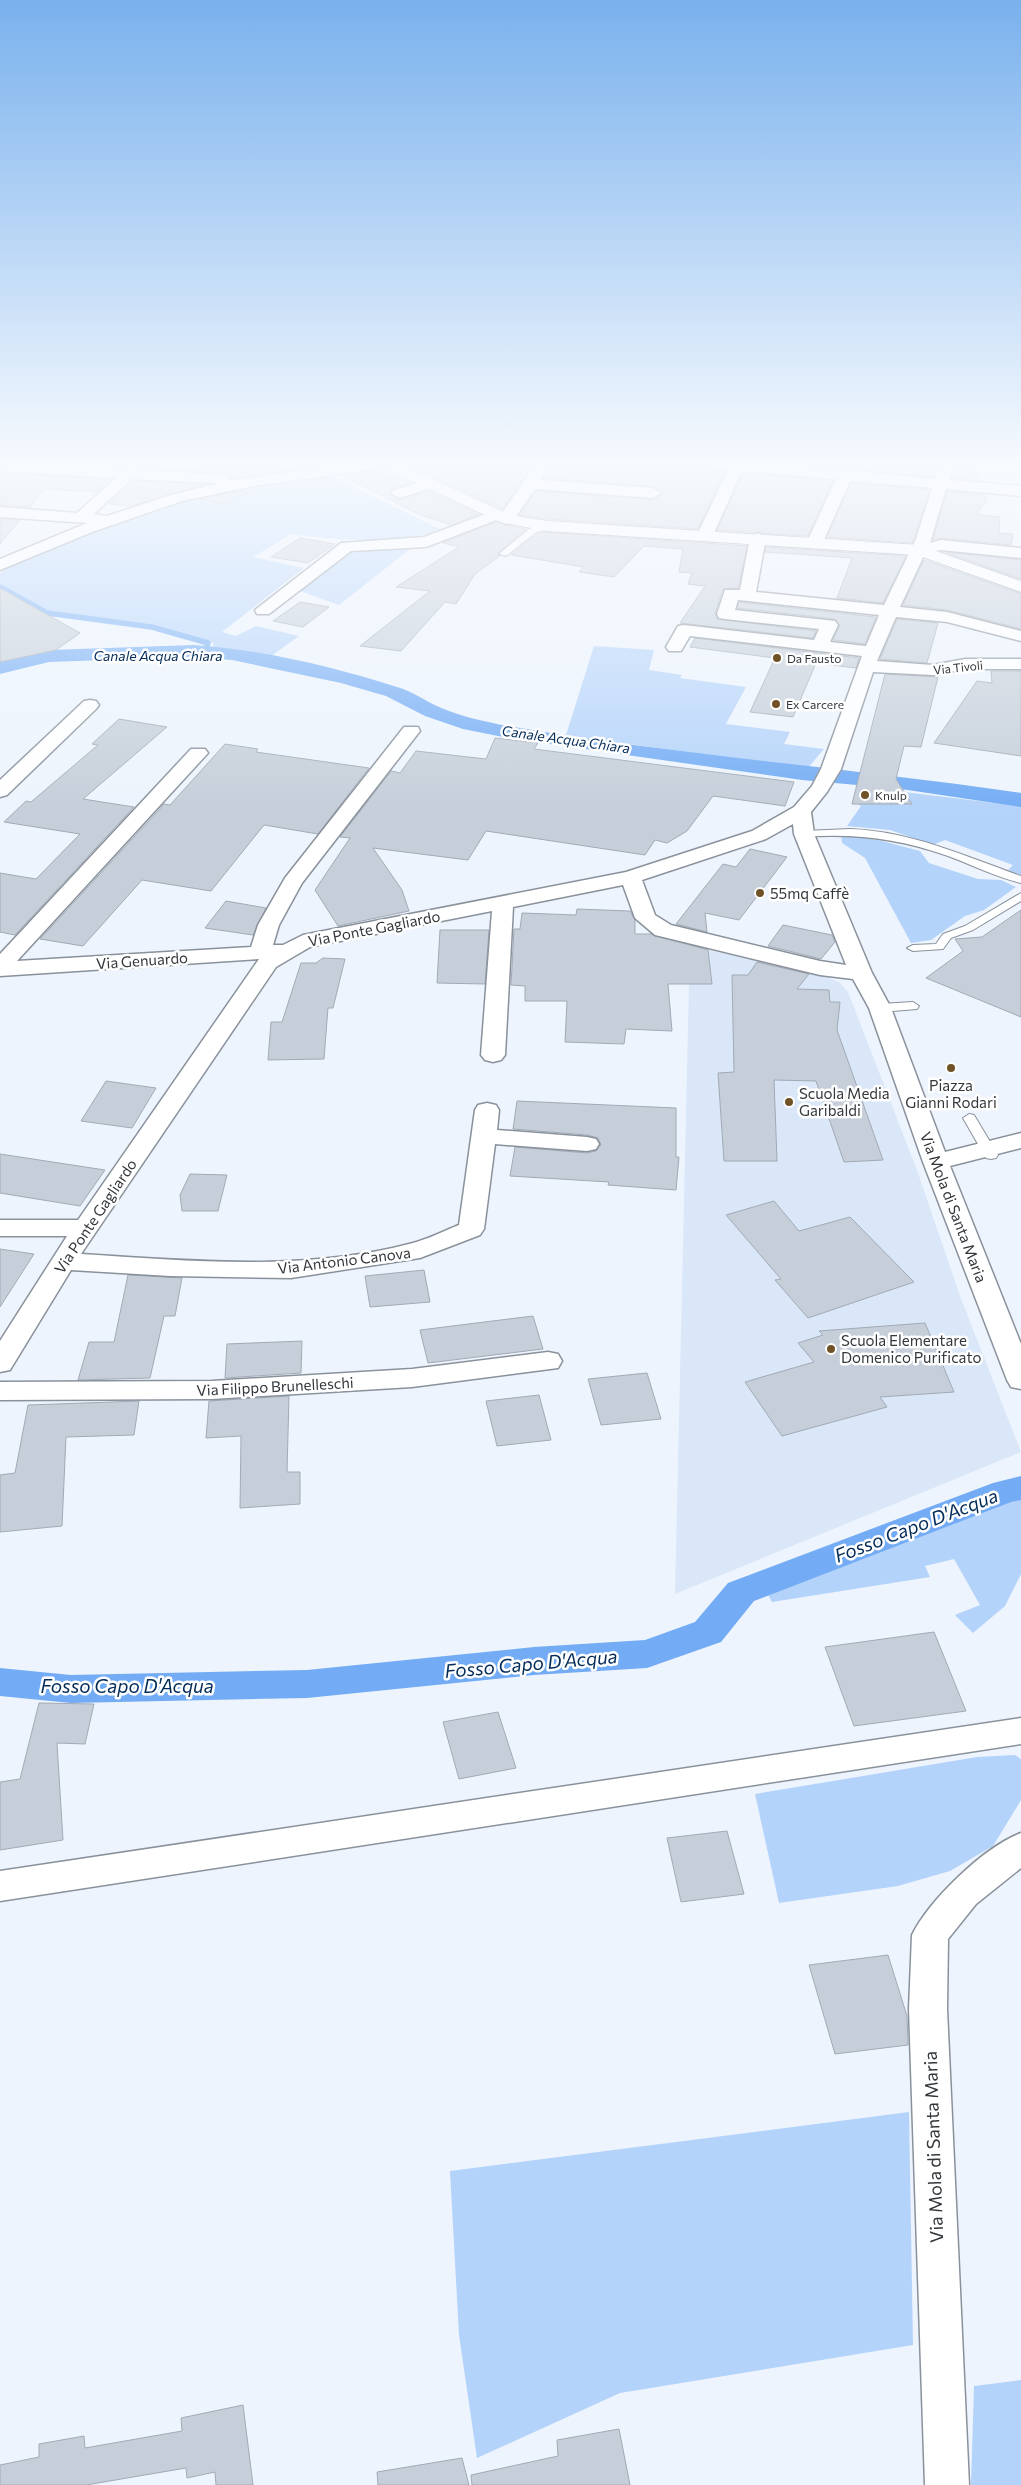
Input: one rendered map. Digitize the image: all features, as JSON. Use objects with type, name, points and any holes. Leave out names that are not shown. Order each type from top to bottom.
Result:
[{"type":"street","points":[[263,610],[301,581]]},
{"type":"street","points":[[747,595],[750,581]]},
{"type":"street","points":[[802,823],[831,769],[869,659],[905,581]]},
{"type":"street","points":[[1005,581],[1021,587]]},
{"type":"street","points":[[820,645],[829,626],[725,614],[731,594],[947,617],[1021,636]]},
{"type":"street","points":[[752,638],[759,618]]},
{"type":"street","name":"Via Tivoli","points":[[675,647],[684,630],[820,645],[869,659],[933,670],[965,664],[1021,664]]},
{"type":"street","points":[[0,791],[90,705]]},
{"type":"street","points":[[262,952],[261,938],[287,895],[292,882],[410,731]]},
{"type":"street","points":[[0,968],[198,753]]},
{"type":"street","name":"Via Ponte Gagliardo","points":[[0,1363],[63,1261],[268,962],[303,942],[630,877],[802,823]]},
{"type":"street","name":"Via Mola di Santa Maria","points":[[802,823],[861,973],[880,1008],[936,1162],[1021,1380]]},
{"type":"street","points":[[630,877],[646,918],[664,930],[820,968],[861,973]]},
{"type":"street","points":[[493,1056],[503,902]]},
{"type":"street","name":"Via Genuardo","points":[[0,968],[285,951]]},
{"type":"street","name":"Via Antonio Canova","points":[[63,1261],[170,1268],[291,1270],[360,1261],[420,1250],[470,1230],[486,1110]]},
{"type":"street","points":[[484,1136],[587,1144]]},
{"type":"street","points":[[936,1162],[989,1152],[1021,1140]]},
{"type":"street","points":[[0,1228],[86,1228]]},
{"type":"street","name":"Via Filippo Brunelleschi","points":[[0,1391],[212,1390],[412,1378],[548,1361]]},
{"type":"street","points":[[0,1886],[1021,1731]]},
{"type":"street","name":"Via Mola di Santa Maria","points":[[947,2485],[928,2009],[930,1935],[963,1893],[1021,1848]]},
{"type":"lane","points":[[802,823],[912,841],[1021,880]]},
{"type":"lane","points":[[913,948],[939,947],[947,936],[969,928],[1021,896]]},
{"type":"lane","points":[[880,1008],[913,1006]]},
{"type":"lane","points":[[969,1118],[989,1152]]},
{"type":"shaded area","points":[[0,581],[287,581],[222,632],[236,636],[256,626],[299,636],[270,657],[214,650],[213,643],[151,624],[48,612],[0,585]]},
{"type":"shaded area","points":[[309,581],[370,581],[339,605],[297,590]]},
{"type":"shaded area","points":[[594,646],[654,650],[649,670],[682,675],[680,678],[746,687],[726,724],[790,732],[784,744],[824,749],[807,769],[566,735]]},
{"type":"shaded area","points":[[904,792],[1021,806],[1021,875],[1008,870],[1013,865],[945,840],[933,845],[890,830],[847,826],[861,806],[857,804]]},
{"type":"shaded area","points":[[841,835],[878,840],[920,851],[929,863],[978,879],[1001,880],[1016,887],[984,910],[965,916],[931,940],[911,943],[865,858],[842,843]]},
{"type":"shaded area","name":"Scuola Elementare Domenico Purificato","points":[[708,950],[822,975],[839,982],[848,992],[917,1170],[960,1296],[1021,1452],[675,1594],[689,984],[712,983]]},
{"type":"shaded area","points":[[1021,1496],[1021,1574],[1005,1606],[973,1633],[955,1615],[980,1605],[954,1559],[925,1566],[930,1577],[772,1602],[766,1591]]},
{"type":"shaded area","points":[[1015,1755],[1021,1759],[1021,1800],[993,1846],[950,1871],[898,1886],[779,1903],[755,1794],[977,1757]]},
{"type":"shaded area","points":[[909,2112],[913,2345],[620,2393],[477,2458],[459,2335],[450,2171]]},
{"type":"shaded area","points":[[1021,2380],[1021,2485],[971,2485],[974,2386]]},
{"type":"building","points":[[406,581],[471,581],[456,604],[445,602],[401,651],[360,646],[430,591],[396,587]]},
{"type":"building","points":[[689,581],[740,581],[738,588],[723,589],[715,613],[717,619],[816,631],[813,638],[680,623],[705,586],[688,584]]},
{"type":"building","points":[[843,581],[894,581],[883,603],[837,598]]},
{"type":"building","points":[[914,581],[984,581],[1021,594],[1021,629],[947,610],[903,605]]},
{"type":"building","points":[[0,588],[80,633],[56,650],[0,662]]},
{"type":"building","points":[[300,602],[329,607],[303,627],[273,621]]},
{"type":"building","points":[[739,602],[876,617],[865,644],[833,640],[840,626],[835,619],[737,608]]},
{"type":"building","points":[[897,619],[938,623],[927,663],[880,659]]},
{"type":"building","points":[[695,638],[859,658],[856,668],[816,663],[793,717],[750,712],[775,658],[690,647]]},
{"type":"building","points":[[991,671],[1021,671],[1021,756],[934,743],[977,681],[992,683]]},
{"type":"building","points":[[885,674],[938,677],[921,747],[904,746],[896,779],[912,804],[852,804]]},
{"type":"building","points":[[119,719],[167,727],[83,799],[134,807],[15,935],[0,932],[0,873],[36,879],[80,834],[4,822],[26,801],[31,802],[98,745],[92,744]]},
{"type":"building","points":[[495,738],[538,743],[534,749],[794,782],[785,806],[713,796],[687,831],[667,843],[655,840],[645,855],[486,831],[468,860],[373,848],[402,890],[409,911],[338,926],[315,890],[350,838],[340,837],[391,771],[400,773],[416,751],[486,759]]},
{"type":"building","points":[[225,744],[258,749],[256,752],[369,768],[318,834],[264,825],[211,891],[142,880],[83,946],[40,939],[164,804],[170,805]]},
{"type":"building","points":[[750,849],[787,857],[739,920],[705,913],[707,932],[676,924],[723,864],[736,867]]},
{"type":"building","points":[[226,901],[266,908],[253,935],[205,928]]},
{"type":"building","points":[[577,909],[630,911],[635,920],[635,934],[651,934],[708,950],[712,984],[668,984],[672,1031],[626,1029],[624,1044],[565,1042],[567,1001],[525,1001],[525,986],[511,985],[514,929],[520,929],[522,913],[576,915]]},
{"type":"building","points":[[1021,910],[1021,1017],[926,978],[963,951],[955,939],[982,937]]},
{"type":"building","points":[[783,925],[832,935],[835,942],[821,959],[768,946]]},
{"type":"building","points":[[440,930],[489,930],[485,984],[437,983]]},
{"type":"building","points":[[323,958],[345,959],[333,1008],[328,1008],[324,1059],[268,1060],[271,1022],[282,1022],[301,963],[316,963]]},
{"type":"building","points":[[757,962],[809,974],[797,989],[829,990],[830,1002],[840,1002],[837,1030],[883,1160],[844,1162],[816,1081],[774,1080],[777,1161],[724,1161],[718,1073],[734,1072],[732,975],[748,975]]},
{"type":"building","points":[[106,1081],[156,1088],[132,1128],[81,1121]]},
{"type":"building","points":[[517,1101],[676,1108],[676,1157],[679,1157],[676,1190],[608,1185],[609,1182],[510,1176],[515,1147],[587,1153],[596,1151],[601,1145],[598,1138],[587,1135],[513,1129]]},
{"type":"building","points":[[0,1154],[105,1170],[80,1206],[0,1193]]},
{"type":"building","points":[[190,1174],[227,1175],[218,1211],[182,1211],[180,1195]]},
{"type":"building","points":[[774,1201],[799,1231],[850,1217],[914,1282],[808,1318],[775,1280],[781,1279],[726,1215]]},
{"type":"building","points":[[0,1249],[34,1254],[0,1307]]},
{"type":"building","points":[[424,1270],[430,1302],[370,1307],[365,1276]]},
{"type":"building","points":[[128,1275],[182,1278],[175,1316],[164,1316],[150,1378],[78,1380],[89,1342],[114,1342]]},
{"type":"building","points":[[533,1316],[543,1349],[428,1363],[420,1330]]},
{"type":"building","points":[[925,1323],[954,1392],[880,1397],[887,1407],[782,1436],[745,1382],[814,1362],[798,1343],[823,1335],[819,1331]]},
{"type":"building","points":[[302,1341],[301,1373],[225,1378],[227,1344]]},
{"type":"building","points":[[647,1373],[661,1419],[601,1425],[588,1379]]},
{"type":"building","points":[[539,1395],[551,1440],[497,1446],[486,1401]]},
{"type":"building","points":[[289,1396],[287,1472],[300,1472],[300,1504],[240,1508],[241,1436],[206,1438],[209,1401]]},
{"type":"building","points":[[139,1401],[134,1435],[66,1437],[62,1526],[0,1532],[0,1475],[15,1473],[28,1405]]},
{"type":"building","points":[[934,1632],[966,1711],[854,1726],[825,1647]]},
{"type":"building","points":[[39,1703],[94,1704],[85,1744],[57,1743],[63,1840],[0,1850],[0,1782],[20,1779]]},
{"type":"building","points":[[498,1712],[516,1768],[459,1779],[443,1722]]},
{"type":"building","points":[[727,1831],[744,1894],[681,1902],[667,1838]]},
{"type":"building","points":[[888,1955],[907,2016],[908,2045],[835,2054],[809,1965]]},
{"type":"building","points":[[243,2405],[253,2485],[216,2485],[215,2472],[187,2478],[186,2468],[86,2485],[0,2485],[0,2465],[39,2457],[39,2444],[84,2436],[85,2448],[182,2431],[181,2418]]},
{"type":"building","points":[[619,2429],[630,2485],[472,2485],[471,2475],[558,2456],[557,2440]]},
{"type":"building","points":[[462,2458],[469,2485],[378,2485],[377,2472]]},
{"type":"waterway","points":[[0,587],[47,613],[152,627],[208,643],[205,652]]},
{"type":"waterway","name":"Canale Acqua Chiara","points":[[0,668],[49,656],[194,651],[232,654],[347,678],[393,692],[432,712],[471,724],[508,732],[802,773],[901,782],[1021,800]]},
{"type":"waterway","name":"Fosso Capo D'Acqua","points":[[0,1682],[71,1689],[307,1684],[534,1661],[647,1654],[708,1632],[741,1592],[1005,1491],[1021,1488]]},
{"type":"place","name":"Da Fausto","points":[[777,658]]},
{"type":"place","name":"Ex Carcere","points":[[776,704]]},
{"type":"place","name":"Knulp","points":[[865,795]]},
{"type":"place","name":"55mq Caffè","points":[[760,893]]},
{"type":"place","name":"Piazza Gianni Rodari","points":[[951,1068]]},
{"type":"place","name":"Scuola Media Garibaldi","points":[[789,1102]]},
{"type":"place","name":"Scuola Elementare Domenico Purificato","points":[[831,1349]]}]
